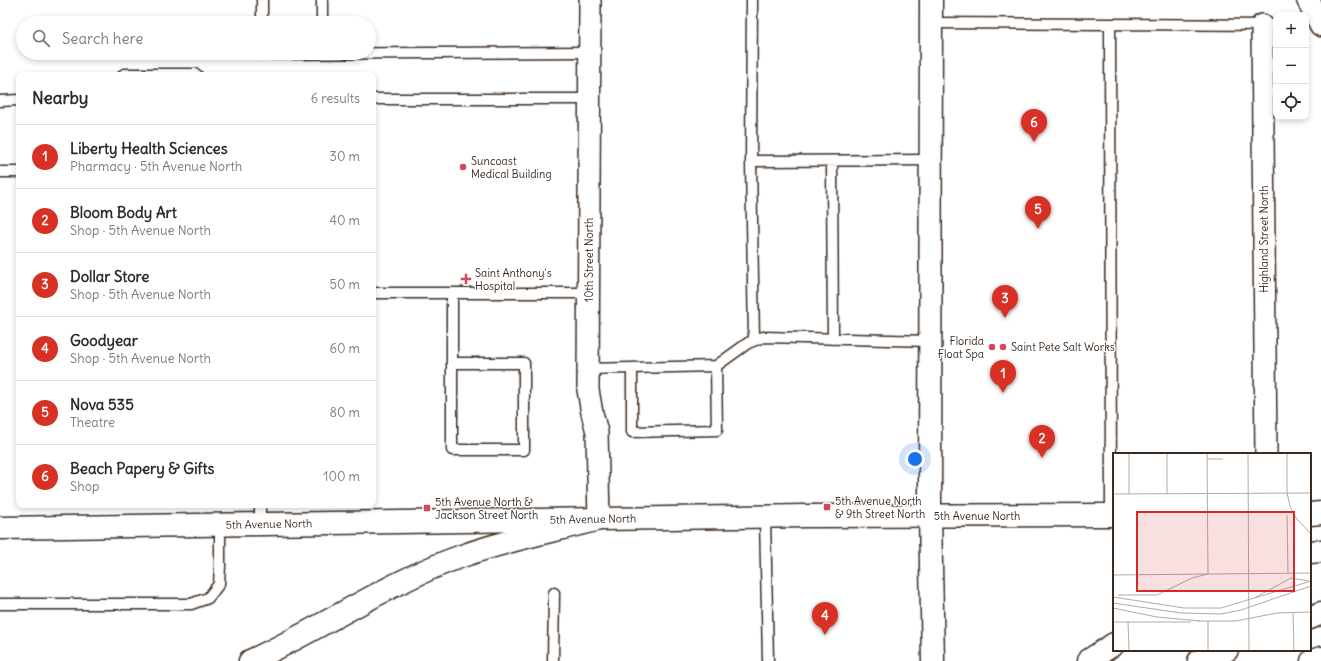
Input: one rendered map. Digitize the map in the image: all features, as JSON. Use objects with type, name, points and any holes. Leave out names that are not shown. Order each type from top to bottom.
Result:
[{"type":"main road","points":[[931,0],[930,516],[932,661]]},
{"type":"main road","points":[[1308,0],[1315,23]]},
{"type":"main road","points":[[1311,514],[1321,513]]},
{"type":"main road","name":"5th Avenue North","points":[[0,528],[220,526],[260,514],[599,519],[1112,516]]},
{"type":"main road","points":[[250,661],[302,636],[409,577],[462,556],[599,519]]},
{"type":"main road","points":[[1311,552],[1321,551]]},
{"type":"main road","points":[[1311,618],[1321,613]]},
{"type":"main road","points":[[1088,661],[1113,645]]},
{"type":"main road","points":[[1199,661],[1224,651]]},
{"type":"main road","points":[[1312,661],[1321,658]]},
{"type":"street","name":"10th Street North","points":[[590,0],[588,390],[597,432],[599,519]]},
{"type":"street","name":"Highland Street North","points":[[1266,453],[1269,25]]},
{"type":"lane","points":[[262,0],[262,16]]},
{"type":"lane","points":[[322,0],[322,16]]},
{"type":"lane","points":[[752,0],[751,161],[754,340]]},
{"type":"lane","points":[[931,23],[1269,25]]},
{"type":"lane","points":[[1110,24],[1112,516]]},
{"type":"lane","points":[[376,53],[590,52]]},
{"type":"lane","points":[[376,99],[590,99]]},
{"type":"lane","points":[[0,100],[16,100]]},
{"type":"lane","points":[[832,160],[833,339]]},
{"type":"lane","points":[[751,161],[931,160]]},
{"type":"lane","points":[[0,172],[16,172]]},
{"type":"lane","points":[[376,293],[589,293]]},
{"type":"lane","points":[[452,293],[452,363],[452,450],[524,450],[524,363],[452,363]]},
{"type":"lane","points":[[588,369],[716,366],[748,343],[763,338],[931,341]]},
{"type":"lane","points":[[632,368],[632,432],[717,430],[716,366]]},
{"type":"lane","points":[[766,517],[768,661]]},
{"type":"lane","points":[[0,604],[191,604],[208,598],[219,584],[220,526]]},
{"type":"lane","points":[[552,661],[554,593]]},
{"type":"place","name":"Beach Papery & Gifts","points":[[1034,142]]},
{"type":"place","name":"Suncoast Medical Building","points":[[463,167]]},
{"type":"place","name":"Nova 535","points":[[1038,229]]},
{"type":"place","name":"Saint Anthony's Hospital","points":[[466,279]]},
{"type":"place","name":"Dollar Store","points":[[1005,318]]},
{"type":"place","name":"Florida Float Spa","points":[[992,347]]},
{"type":"place","name":"Saint Pete Salt Works","points":[[1003,347]]},
{"type":"place","name":"Liberty Health Sciences","points":[[1003,393]]},
{"type":"place","name":"Bloom Body Art","points":[[1042,458]]},
{"type":"place","name":"5th Avenue North & 9th Street North","points":[[827,507]]},
{"type":"place","name":"5th Avenue North & Jackson Street North","points":[[427,508]]},
{"type":"place","name":"Goodyear","points":[[825,635]]}]
